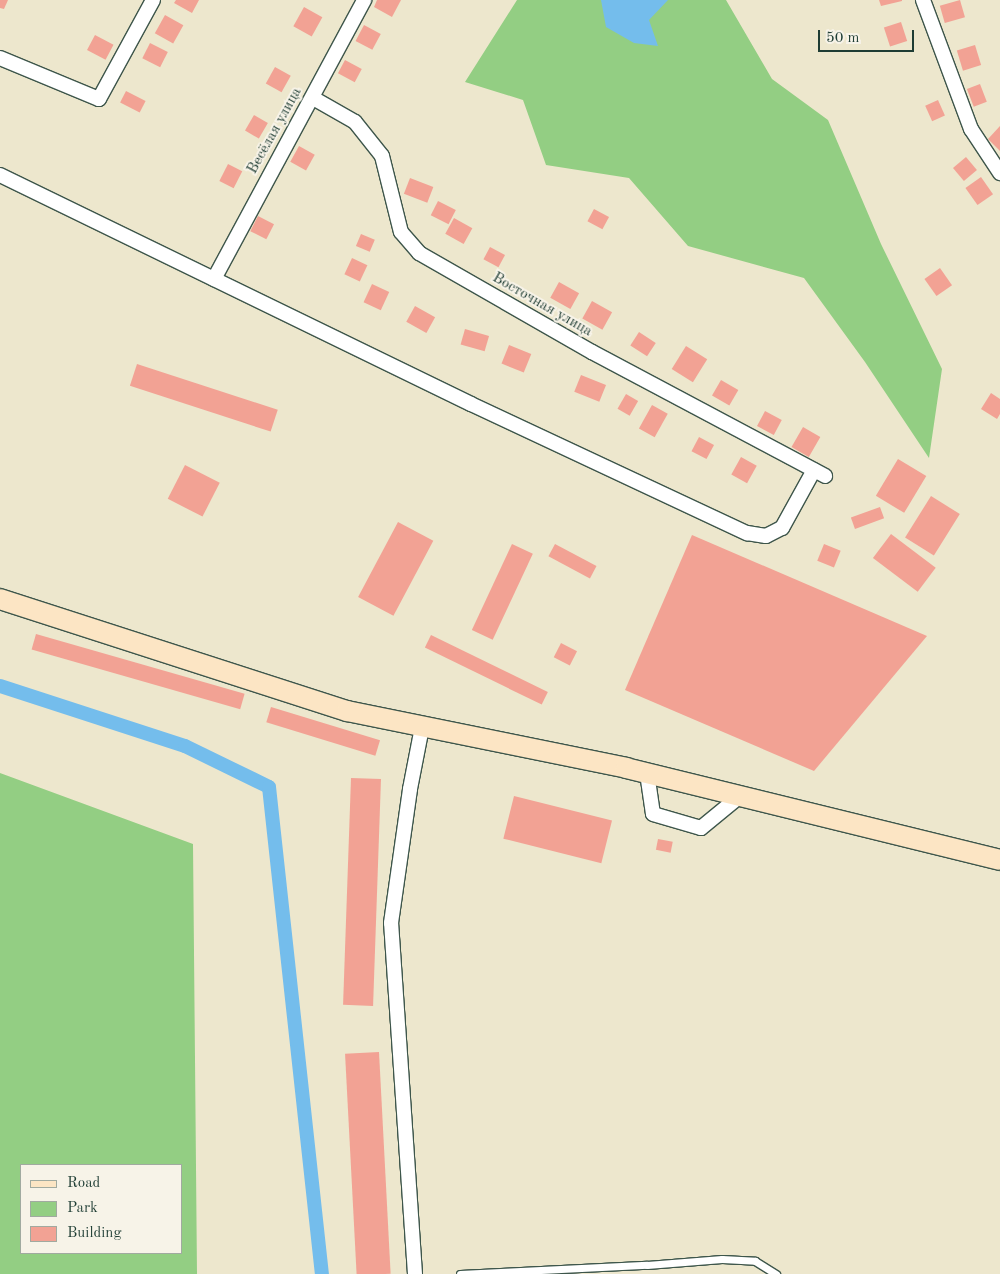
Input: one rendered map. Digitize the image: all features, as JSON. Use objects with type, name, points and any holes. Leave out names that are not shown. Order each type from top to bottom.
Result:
[{"type":"main road","points":[[0,599],[347,711],[524,746],[647,773],[1000,860]]},
{"type":"street","points":[[0,58],[99,99],[153,0]]},
{"type":"street","name":"Весёлая улица","points":[[214,279],[364,0]]},
{"type":"street","points":[[923,0],[971,129],[1000,173]]},
{"type":"street","name":"Восточная улица","points":[[214,279],[471,404],[748,533],[766,536],[782,528],[819,473],[592,352],[419,253],[401,232],[382,156],[355,122],[313,98]]},
{"type":"street","points":[[0,176],[214,279]]},
{"type":"street","points":[[415,1274],[391,923],[410,789],[422,727]]},
{"type":"street","points":[[647,773],[652,814],[701,828],[740,796]]},
{"type":"lane","points":[[460,1274],[647,1265],[722,1259],[755,1261],[776,1274]]},
{"type":"green space","points":[[517,0],[726,0],[772,79],[828,120],[881,244],[942,369],[929,458],[865,362],[804,278],[688,246],[629,178],[546,165],[523,100],[465,82]]},
{"type":"green space","points":[[0,773],[193,844],[197,1274],[0,1274]]},
{"type":"water","points":[[601,0],[668,0],[649,20],[658,46],[634,43],[606,27]]},
{"type":"building","points":[[0,0],[8,0],[4,9],[0,8]]},
{"type":"building","points":[[176,0],[199,0],[192,13],[174,3]]},
{"type":"building","points":[[377,0],[401,0],[392,17],[374,7]]},
{"type":"building","points":[[879,0],[902,0],[902,1],[881,6]]},
{"type":"building","points":[[960,0],[965,17],[945,23],[940,6]]},
{"type":"building","points":[[304,7],[322,17],[312,36],[293,26]]},
{"type":"building","points":[[165,15],[183,25],[173,44],[155,33]]},
{"type":"building","points":[[901,22],[907,41],[890,47],[884,28]]},
{"type":"building","points":[[364,25],[381,34],[372,50],[356,41]]},
{"type":"building","points":[[95,35],[114,45],[106,60],[87,50]]},
{"type":"building","points":[[150,43],[168,52],[160,67],[142,58]]},
{"type":"building","points":[[975,45],[981,65],[963,71],[957,51]]},
{"type":"building","points":[[345,60],[362,69],[355,82],[338,73]]},
{"type":"building","points":[[275,67],[291,76],[282,92],[266,84]]},
{"type":"building","points":[[980,84],[987,102],[974,107],[967,89]]},
{"type":"building","points":[[126,91],[146,101],[140,113],[120,103]]},
{"type":"building","points":[[938,100],[945,116],[932,121],[925,106]]},
{"type":"building","points":[[254,115],[268,123],[259,139],[245,131]]},
{"type":"building","points":[[1000,126],[1000,151],[988,139]]},
{"type":"building","points":[[299,146],[315,155],[306,170],[290,162]]},
{"type":"building","points":[[966,157],[977,170],[964,181],[953,168]]},
{"type":"building","points":[[228,164],[242,171],[234,188],[219,181]]},
{"type":"building","points":[[981,177],[993,194],[977,205],[965,188]]},
{"type":"building","points":[[410,178],[433,187],[427,203],[404,194]]},
{"type":"building","points":[[438,201],[456,210],[449,224],[431,215]]},
{"type":"building","points":[[594,209],[609,217],[602,229],[587,221]]},
{"type":"building","points":[[258,216],[274,224],[266,239],[250,231]]},
{"type":"building","points":[[454,218],[472,228],[464,244],[445,234]]},
{"type":"building","points":[[361,234],[375,240],[370,252],[356,246]]},
{"type":"building","points":[[490,247],[505,255],[498,267],[483,259]]},
{"type":"building","points":[[352,258],[367,265],[360,281],[344,274]]},
{"type":"building","points":[[940,268],[952,285],[936,296],[924,279]]},
{"type":"building","points":[[559,282],[579,293],[570,309],[550,298]]},
{"type":"building","points":[[372,284],[389,292],[381,310],[364,302]]},
{"type":"building","points":[[592,301],[612,312],[602,330],[582,318]]},
{"type":"building","points":[[415,306],[435,317],[426,333],[406,322]]},
{"type":"building","points":[[465,329],[489,336],[485,351],[461,344]]},
{"type":"building","points":[[639,332],[656,343],[647,356],[630,345]]},
{"type":"building","points":[[509,345],[531,354],[524,373],[502,364]]},
{"type":"building","points":[[686,346],[707,359],[693,382],[672,369]]},
{"type":"building","points":[[137,364],[278,410],[271,432],[130,386]]},
{"type":"building","points":[[581,375],[606,385],[599,402],[574,392]]},
{"type":"building","points":[[721,380],[738,390],[729,406],[712,396]]},
{"type":"building","points":[[991,393],[1000,399],[1000,414],[997,419],[981,409]]},
{"type":"building","points":[[626,394],[638,401],[630,416],[618,409]]},
{"type":"building","points":[[652,405],[668,414],[655,437],[639,429]]},
{"type":"building","points":[[765,411],[782,420],[774,435],[757,426]]},
{"type":"building","points":[[803,427],[820,437],[809,457],[792,447]]},
{"type":"building","points":[[699,437],[714,445],[706,459],[691,451]]},
{"type":"building","points":[[741,457],[757,466],[747,483],[731,474]]},
{"type":"building","points":[[898,459],[926,476],[904,513],[876,496]]},
{"type":"building","points":[[185,465],[220,483],[202,517],[168,499]]},
{"type":"building","points":[[931,496],[960,514],[934,556],[905,538]]},
{"type":"building","points":[[880,507],[884,518],[855,529],[851,518]]},
{"type":"building","points":[[398,522],[433,541],[393,616],[358,597]]},
{"type":"building","points":[[891,534],[936,568],[918,592],[873,558]]},
{"type":"building","points":[[692,535],[927,636],[814,771],[625,690]]},
{"type":"building","points":[[512,544],[533,554],[493,640],[472,630]]},
{"type":"building","points":[[555,544],[596,566],[590,578],[548,556]]},
{"type":"building","points":[[824,544],[841,551],[834,567],[817,561]]},
{"type":"building","points":[[36,634],[245,694],[240,709],[32,649]]},
{"type":"building","points":[[431,635],[548,692],[542,705],[425,648]]},
{"type":"building","points":[[561,643],[577,651],[570,665],[554,657]]},
{"type":"building","points":[[271,707],[380,740],[375,756],[266,722]]},
{"type":"building","points":[[351,778],[381,779],[373,1006],[343,1005]]},
{"type":"building","points":[[514,796],[612,820],[601,863],[503,839]]},
{"type":"building","points":[[658,839],[673,842],[671,853],[656,850]]},
{"type":"building","points":[[379,1052],[391,1274],[357,1274],[345,1054]]},
{"type":"waterway","points":[[0,686],[185,746],[269,787],[322,1274]]}]
